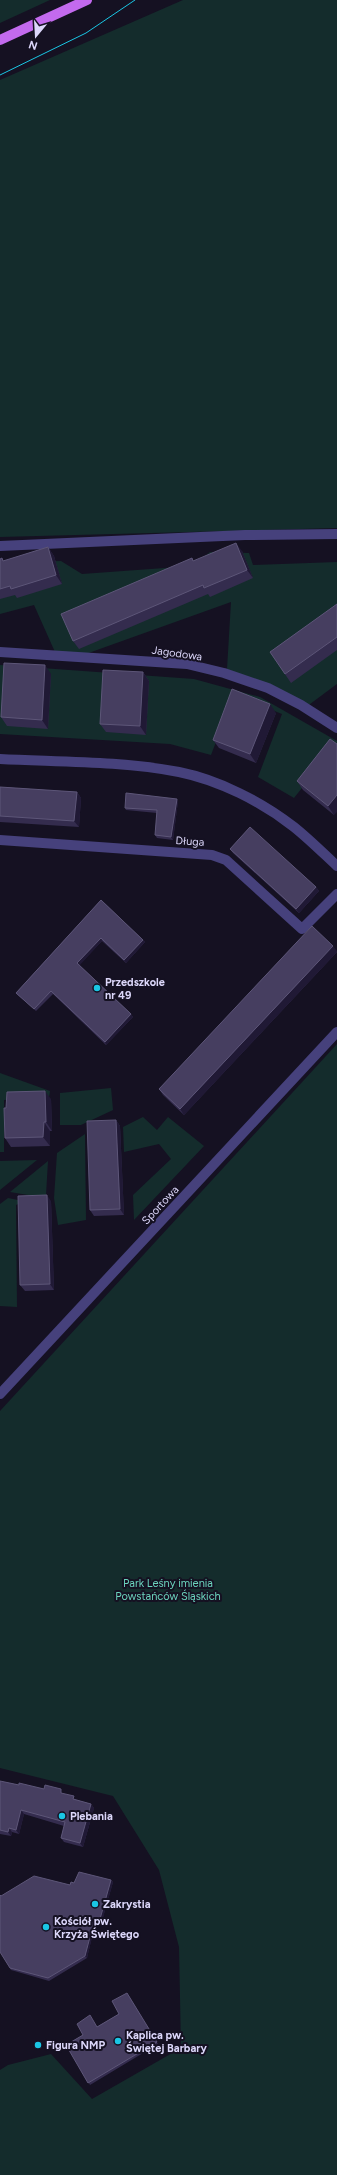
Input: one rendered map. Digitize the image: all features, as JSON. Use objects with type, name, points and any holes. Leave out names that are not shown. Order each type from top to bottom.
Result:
[{"type":"main road","points":[[0,40],[87,0]]},
{"type":"street","points":[[0,546],[245,536],[337,534]]},
{"type":"street","name":"Jagodowa","points":[[0,652],[187,664],[224,673],[268,688],[301,705],[337,728]]},
{"type":"street","points":[[0,759],[153,768],[181,773],[211,782],[235,792],[275,814],[294,827],[337,866]]},
{"type":"street","name":"Długa","points":[[0,840],[212,855],[226,860],[302,929],[337,894]]},
{"type":"street","name":"Sportowa","points":[[0,1394],[337,1032]]},
{"type":"green space","points":[[0,0],[50,0],[0,23]]},
{"type":"green space","points":[[183,0],[337,0],[337,528],[0,537],[0,80]]},
{"type":"green space","points":[[210,552],[249,553],[253,565],[337,562],[337,684],[306,707],[287,696],[227,669],[231,602],[83,655],[55,652],[34,605],[0,614],[0,563],[61,561],[82,574],[192,566]]},
{"type":"green space","points":[[0,665],[194,679],[260,697],[337,741],[337,744],[294,798],[258,777],[282,714],[234,695],[211,755],[170,744],[0,734]]},
{"type":"green space","name":"Park Leśny imienia Powstańców Śląskich","points":[[337,1044],[337,2175],[0,2175],[0,2070],[8,2065],[51,2054],[92,2099],[181,2048],[179,1947],[159,1870],[113,1796],[0,1768],[0,1411]]},
{"type":"green space","points":[[0,1073],[50,1091],[49,1098],[4,1100],[4,1152],[0,1152]]},
{"type":"green space","points":[[111,1088],[113,1110],[81,1125],[60,1125],[60,1093]]},
{"type":"green space","points":[[143,1117],[157,1130],[168,1117],[204,1146],[134,1220],[133,1195],[171,1159],[159,1144],[124,1152],[123,1127]]},
{"type":"green space","points":[[85,1134],[86,1220],[58,1225],[54,1198],[57,1153]]},
{"type":"green space","points":[[37,1160],[0,1190],[0,1161]]},
{"type":"green space","points":[[48,1161],[46,1195],[28,1195],[10,1192]]},
{"type":"green space","points":[[8,1198],[18,1200],[21,1203],[16,1205],[17,1307],[0,1306],[0,1204]]},
{"type":"building","points":[[236,543],[247,570],[204,588],[203,585],[73,641],[61,614],[192,558],[193,561]]},
{"type":"building","points":[[48,547],[56,575],[11,589],[10,586],[0,589],[0,559],[2,558],[3,561]]},
{"type":"building","points":[[337,604],[337,637],[285,674],[270,652]]},
{"type":"building","points":[[4,663],[45,665],[42,720],[1,717]]},
{"type":"building","points":[[103,670],[143,672],[140,726],[100,724]]},
{"type":"building","points":[[232,689],[270,704],[250,754],[213,740]]},
{"type":"building","points":[[330,739],[337,744],[337,795],[328,806],[297,781]]},
{"type":"building","points":[[0,787],[77,792],[74,821],[0,816]]},
{"type":"building","points":[[126,793],[177,799],[171,837],[155,835],[157,810],[125,808]]},
{"type":"building","points":[[250,827],[316,887],[296,909],[230,849]]},
{"type":"building","points":[[101,900],[143,940],[124,960],[101,938],[77,963],[131,1014],[105,1042],[51,991],[34,1009],[16,993]]},
{"type":"building","points":[[312,926],[333,946],[180,1109],[159,1089]]},
{"type":"building","points":[[45,1091],[46,1122],[44,1122],[43,1137],[5,1138],[4,1108],[6,1108],[7,1092]]},
{"type":"building","points":[[116,1120],[120,1209],[90,1210],[87,1121]]},
{"type":"building","points":[[47,1195],[50,1284],[20,1285],[18,1196]]},
{"type":"building","name":"Plebania","points":[[0,1781],[19,1785],[19,1783],[44,1789],[45,1785],[61,1789],[61,1793],[74,1796],[73,1799],[91,1804],[80,1843],[61,1838],[65,1822],[21,1810],[16,1830],[9,1828],[8,1832],[0,1830]]},
{"type":"building","name":"Kościół pw. Krzyża Świętego","points":[[79,1872],[111,1880],[100,1919],[95,1918],[85,1956],[48,1978],[10,1968],[0,1952],[0,1895],[1,1896],[34,1876],[70,1885],[71,1882],[74,1883]]},
{"type":"building","name":"Kaplica pw. Świętej Barbary","points":[[127,1993],[157,2042],[88,2083],[66,2045],[83,2035],[77,2024],[90,2015],[97,2027],[119,2014],[112,2001]]},
{"type":"tram line","points":[[0,75],[86,33],[135,0]]},
{"type":"place","name":"Przedszkole nr 49","points":[[97,988]]},
{"type":"place","name":"Plebania","points":[[62,1816]]},
{"type":"place","name":"Zakrystia","points":[[95,1904]]},
{"type":"place","name":"Kościół pw. Krzyża Świętego","points":[[46,1927]]},
{"type":"place","name":"Kaplica pw. Świętej Barbary","points":[[118,2041]]},
{"type":"place","name":"Figura NMP","points":[[38,2045]]}]
